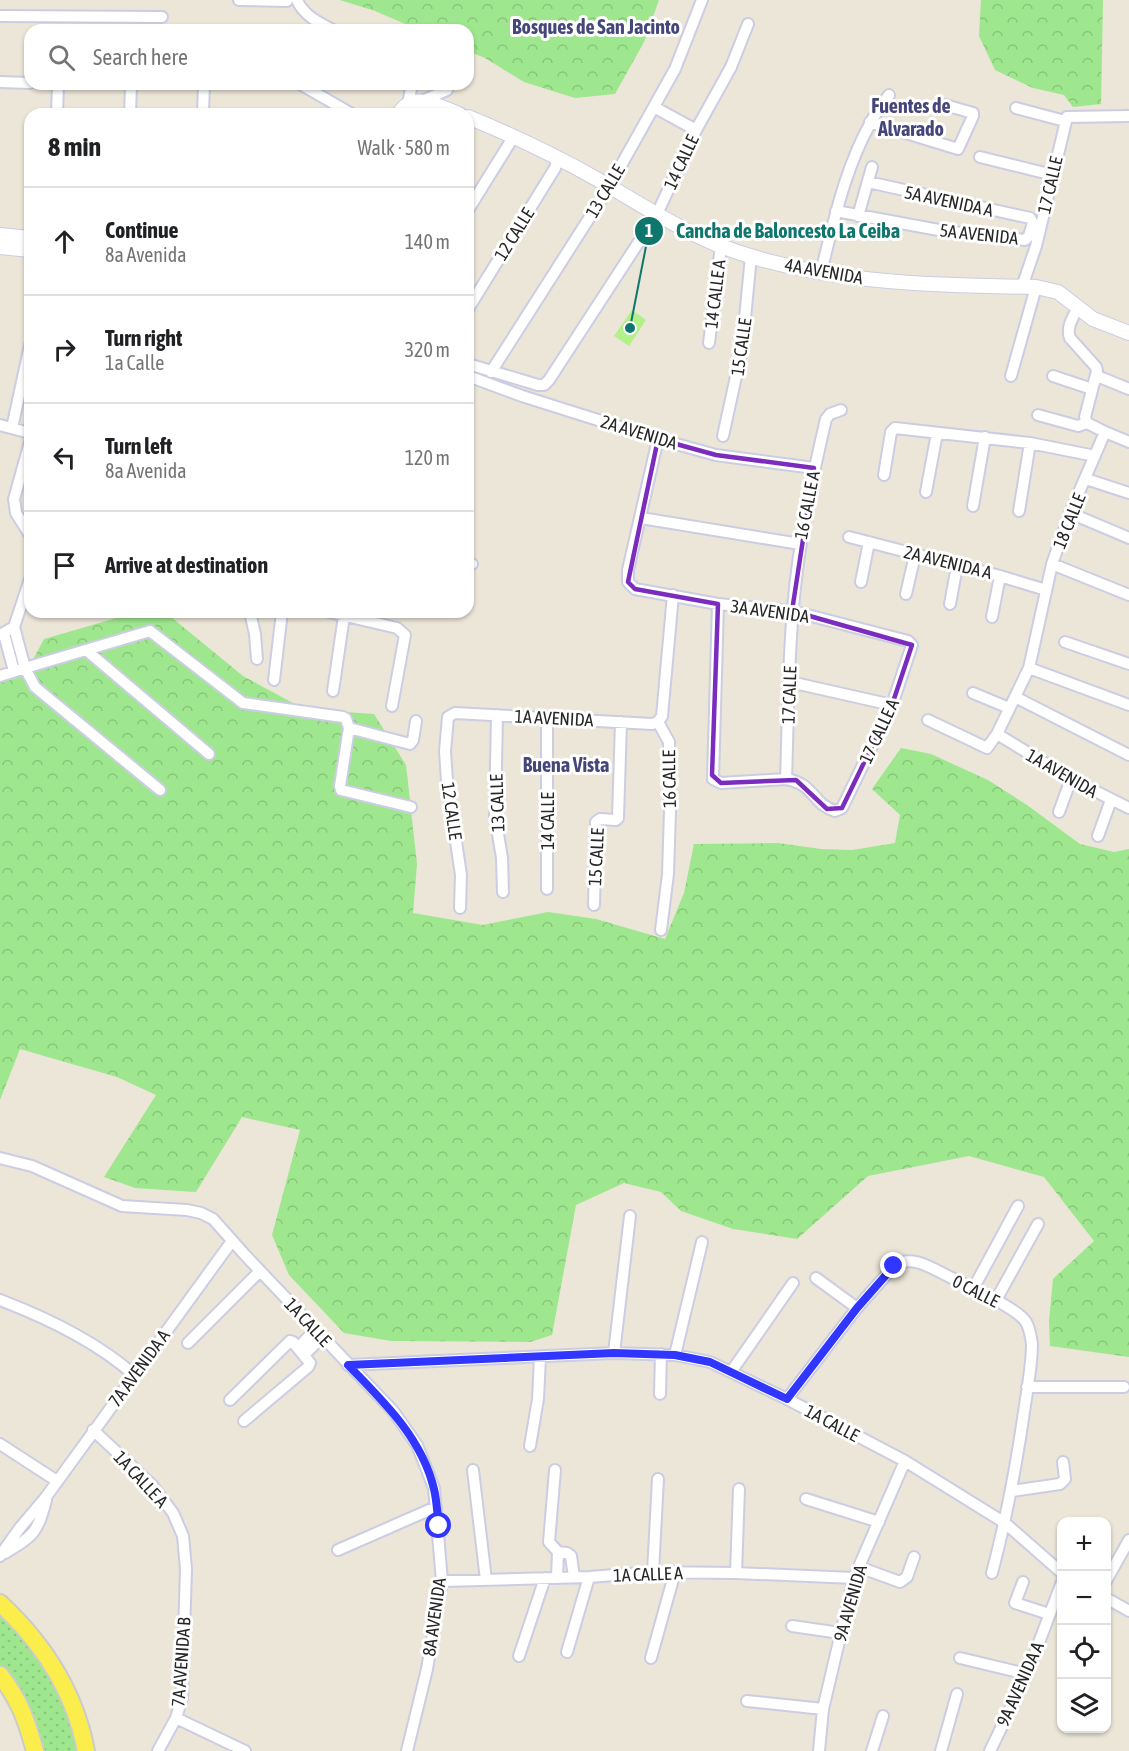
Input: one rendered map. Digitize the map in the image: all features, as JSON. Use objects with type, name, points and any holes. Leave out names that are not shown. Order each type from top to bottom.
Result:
[{"type":"main road","points":[[0,1603],[29,1631],[61,1679],[75,1710],[86,1751]]},
{"type":"main road","points":[[0,1675],[15,1694],[33,1747]]},
{"type":"street","points":[[239,0],[287,1]]},
{"type":"street","points":[[297,0],[300,8],[322,24]]},
{"type":"street","name":"13 CALLE","points":[[491,372],[609,187],[675,69],[702,0]]},
{"type":"street","points":[[0,16],[162,17]]},
{"type":"street","name":"14 CALLE","points":[[491,372],[538,385],[544,385],[549,380],[657,214],[696,130],[731,67],[748,24]]},
{"type":"street","points":[[0,82],[24,83]]},
{"type":"street","points":[[57,108],[58,90]]},
{"type":"street","points":[[130,108],[131,90]]},
{"type":"street","points":[[203,108],[204,90]]},
{"type":"street","points":[[310,90],[342,108]]},
{"type":"street","points":[[403,108],[408,90]]},
{"type":"street","points":[[405,108],[442,90]]},
{"type":"street","points":[[448,90],[453,108]]},
{"type":"street","points":[[821,272],[836,211],[853,161],[870,122],[889,95]]},
{"type":"street","points":[[422,101],[441,108]]},
{"type":"street","points":[[870,122],[958,149],[974,116],[973,113],[945,105]]},
{"type":"street","points":[[654,106],[696,130]]},
{"type":"street","points":[[1016,108],[1066,119],[1129,116]]},
{"type":"street","name":"4A AVENIDA","points":[[474,119],[514,136],[721,246],[751,256],[821,272],[890,281],[1029,287],[1058,292],[1093,319],[1129,333]]},
{"type":"street","name":"17 CALLE","points":[[1011,376],[1036,246],[1066,119]]},
{"type":"street","points":[[474,200],[514,136]]},
{"type":"street","points":[[980,157],[1053,175]]},
{"type":"street","name":"12 CALLE","points":[[474,299],[555,168],[558,159]]},
{"type":"street","points":[[858,216],[872,167]]},
{"type":"street","name":"5A AVENIDA A","points":[[868,183],[1030,218]]},
{"type":"street","name":"5A AVENIDA","points":[[836,211],[944,231],[1024,240],[1029,236],[1033,223],[1030,218]]},
{"type":"street","points":[[0,235],[24,237]]},
{"type":"street","name":"14 CALLE A","points":[[709,343],[721,246]]},
{"type":"street","points":[[0,247],[24,249]]},
{"type":"street","name":"15 CALLE","points":[[723,436],[742,348],[751,256]]},
{"type":"street","points":[[1078,308],[1068,333],[1096,367],[1097,376],[1086,410],[1087,423],[1129,442]]},
{"type":"street","points":[[474,366],[491,372]]},
{"type":"street","points":[[12,428],[24,373]]},
{"type":"street","points":[[1053,376],[1092,389]]},
{"type":"street","points":[[1097,376],[1129,389]]},
{"type":"street","name":"2A AVENIDA","points":[[474,378],[522,396],[716,455],[814,468]]},
{"type":"street","name":"16 CALLE A","points":[[792,611],[800,544],[826,419],[830,414],[842,410]]},
{"type":"street","points":[[1038,415],[1078,426],[1087,423]]},
{"type":"street","points":[[0,425],[24,431]]},
{"type":"street","points":[[884,475],[892,429],[985,437],[1095,456]]},
{"type":"street","name":"18 CALLE","points":[[928,720],[986,748],[997,734],[1029,668],[1052,564],[1070,513],[1105,432]]},
{"type":"street","points":[[926,492],[937,433]]},
{"type":"street","points":[[973,506],[985,437]]},
{"type":"street","points":[[658,439],[641,518],[800,544]]},
{"type":"street","points":[[1019,511],[1030,443]]},
{"type":"street","points":[[24,463],[14,499],[16,513],[24,526]]},
{"type":"street","points":[[1086,479],[1129,494]]},
{"type":"street","points":[[1070,513],[1129,538]]},
{"type":"street","name":"3A AVENIDA","points":[[641,518],[628,570],[628,582],[635,590],[718,603],[792,611],[908,640],[912,645]]},
{"type":"street","name":"2A AVENIDA A","points":[[849,537],[1046,590]]},
{"type":"street","points":[[861,582],[869,542]]},
{"type":"street","points":[[906,594],[915,555]]},
{"type":"street","points":[[1052,564],[1129,595]]},
{"type":"street","points":[[950,604],[957,566]]},
{"type":"street","points":[[992,616],[1000,576]]},
{"type":"street","points":[[658,722],[662,716],[673,595]]},
{"type":"street","points":[[19,670],[14,627],[24,598]]},
{"type":"street","points":[[718,603],[712,775],[717,782],[786,779]]},
{"type":"street","name":"17 CALLE","points":[[786,779],[792,611]]},
{"type":"street","points":[[251,618],[257,659]]},
{"type":"street","points":[[274,680],[281,618]]},
{"type":"street","points":[[333,691],[344,618]]},
{"type":"street","points":[[352,618],[401,630],[405,635],[392,706]]},
{"type":"street","points":[[14,627],[2,635],[19,670],[35,687],[160,790]]},
{"type":"street","points":[[0,676],[150,631],[243,703],[346,719],[349,728],[341,790],[411,807]]},
{"type":"street","points":[[1065,642],[1129,664]]},
{"type":"street","name":"17 CALLE A","points":[[786,779],[806,786],[827,809],[835,811],[842,808],[892,705],[912,645]]},
{"type":"street","points":[[86,650],[209,754]]},
{"type":"street","points":[[1029,668],[1129,705]]},
{"type":"street","points":[[790,682],[892,705]]},
{"type":"street","points":[[974,693],[1009,708]]},
{"type":"street","points":[[1015,697],[1129,755]]},
{"type":"street","name":"12 CALLE","points":[[451,714],[448,717],[445,751],[447,781],[461,875],[460,908]]},
{"type":"street","name":"1A AVENIDA","points":[[451,714],[548,717],[652,724],[658,722]]},
{"type":"street","name":"13 CALLE","points":[[497,715],[495,816],[502,858],[503,891]]},
{"type":"street","name":"14 CALLE","points":[[548,717],[548,889]]},
{"type":"street","points":[[349,728],[410,744],[413,740],[416,721]]},
{"type":"street","name":"15 CALLE","points":[[594,905],[596,822],[600,819],[616,820],[618,818],[621,722]]},
{"type":"street","name":"16 CALLE","points":[[658,722],[669,742],[670,788],[668,874],[661,930]]},
{"type":"street","name":"1A AVENIDA","points":[[997,734],[1071,779],[1129,808]]},
{"type":"street","points":[[1059,812],[1071,779]]},
{"type":"street","points":[[1098,836],[1111,800]]},
{"type":"street","name":"1A CALLE","points":[[0,1158],[32,1166],[122,1206],[201,1213],[213,1219],[348,1365],[614,1353],[675,1355],[710,1362],[787,1399],[905,1461],[1005,1523],[1060,1571]]},
{"type":"street","points":[[973,1289],[1018,1206]]},
{"type":"street","points":[[614,1353],[630,1216]]},
{"type":"street","points":[[996,1300],[1038,1224]]},
{"type":"street","name":"7A AVENIDA A","points":[[0,1556],[29,1538],[40,1523],[46,1497],[232,1241]]},
{"type":"street","points":[[675,1355],[702,1242]]},
{"type":"street","name":"0 CALLE","points":[[857,1308],[894,1266],[901,1261],[913,1260],[996,1300],[1024,1320],[1030,1330],[1032,1345],[1027,1388]]},
{"type":"street","points":[[188,1343],[260,1271]]},
{"type":"street","points":[[787,1399],[857,1308],[816,1278]]},
{"type":"street","points":[[731,1372],[793,1283]]},
{"type":"street","points":[[0,1300],[25,1310],[81,1339],[120,1362],[134,1375]]},
{"type":"street","points":[[301,1352],[319,1333]]},
{"type":"street","points":[[230,1400],[287,1343],[293,1342],[310,1364],[244,1421]]},
{"type":"street","points":[[660,1394],[661,1354]]},
{"type":"street","points":[[530,1446],[538,1399],[540,1357]]},
{"type":"street","name":"8A AVENIDA","points":[[348,1365],[393,1411],[417,1445],[434,1488],[442,1581],[427,1669],[407,1751]]},
{"type":"street","points":[[992,1574],[1012,1491],[1027,1388],[1124,1387]]},
{"type":"street","name":"1A CALLE A","points":[[93,1430],[152,1485],[173,1513],[183,1536],[186,1569]]},
{"type":"street","points":[[0,1444],[57,1481]]},
{"type":"street","name":"9A AVENIDA","points":[[819,1751],[823,1709],[854,1578],[905,1461]]},
{"type":"street","points":[[1012,1491],[1060,1484],[1065,1479],[1063,1462]]},
{"type":"street","points":[[474,1470],[486,1580]]},
{"type":"street","points":[[555,1470],[549,1542],[558,1552],[571,1556],[574,1577]]},
{"type":"street","points":[[653,1572],[658,1479]]},
{"type":"street","points":[[736,1573],[739,1489]]},
{"type":"street","points":[[806,1499],[879,1522]]},
{"type":"street","points":[[338,1550],[416,1518],[436,1507]]},
{"type":"street","points":[[416,1518],[439,1526]]},
{"type":"street","points":[[1111,1574],[1129,1540]]},
{"type":"street","points":[[519,1656],[551,1578],[558,1552]]},
{"type":"street","points":[[859,1567],[900,1582],[907,1577],[914,1557]]},
{"type":"street","name":"7A AVENIDA B","points":[[160,1750],[176,1718],[182,1698],[186,1569]]},
{"type":"street","name":"1A CALLE A","points":[[442,1581],[589,1577],[653,1572],[854,1578]]},
{"type":"street","points":[[651,1658],[675,1572]]},
{"type":"street","points":[[567,1652],[589,1577]]},
{"type":"street","points":[[1023,1582],[1015,1603],[1049,1614]]},
{"type":"street","name":"9A AVENIDA A","points":[[990,1751],[1027,1674],[1057,1594]]},
{"type":"street","points":[[1111,1600],[1129,1611]]},
{"type":"street","points":[[792,1626],[840,1633]]},
{"type":"street","points":[[960,1658],[1027,1674]]},
{"type":"street","points":[[941,1751],[957,1694]]},
{"type":"street","points":[[747,1701],[823,1709]]},
{"type":"street","points":[[872,1751],[883,1716]]},
{"type":"street","points":[[176,1718],[245,1751]]},
{"type":"highlighted area","points":[[658,439],[716,455],[814,468],[792,611],[912,645],[892,705],[842,808],[827,809],[796,780],[721,783],[712,775],[718,604],[635,589],[628,582]]},
{"type":"green space","points":[[340,0],[659,0],[644,42],[615,94],[575,98],[524,82],[474,53],[474,24],[405,24]]},
{"type":"green space","points":[[981,0],[1103,0],[1101,104],[1073,107],[1064,95],[1033,88],[995,70],[979,36]]},
{"type":"green space","points":[[632,310],[646,320],[629,346],[614,336]]},
{"type":"green space","points":[[116,618],[172,618],[243,676],[304,709],[374,714],[406,765],[417,864],[413,913],[483,925],[548,912],[596,919],[665,939],[684,893],[694,844],[778,843],[821,849],[852,850],[895,843],[900,815],[872,789],[901,748],[931,754],[988,780],[1080,844],[1114,852],[1129,849],[1129,1357],[1050,1346],[1049,1321],[1053,1279],[1094,1241],[1044,1177],[969,1156],[868,1176],[797,1239],[733,1229],[681,1211],[661,1192],[624,1183],[576,1205],[552,1335],[530,1342],[391,1341],[344,1333],[289,1275],[272,1235],[300,1130],[242,1117],[196,1192],[135,1188],[104,1177],[156,1095],[117,1077],[20,1049],[0,1100],[0,675],[28,669],[44,639]]},
{"type":"green space","points":[[0,1609],[56,1681],[79,1751],[39,1751],[0,1669]]},
{"type":"place","name":"Cancha de Baloncesto La Ceiba","points":[[630,328]]},
{"type":"district","name":"Bosques de San Jacinto","points":[[596,26]]},
{"type":"district","name":"Fuentes de Alvarado","points":[[911,116]]},
{"type":"district","name":"Buena Vista","points":[[566,764]]},
{"type":"route","points":[[439,1526],[434,1488],[417,1445],[393,1411],[348,1365],[614,1353],[675,1355],[710,1362],[787,1399],[857,1308],[894,1266]]}]
